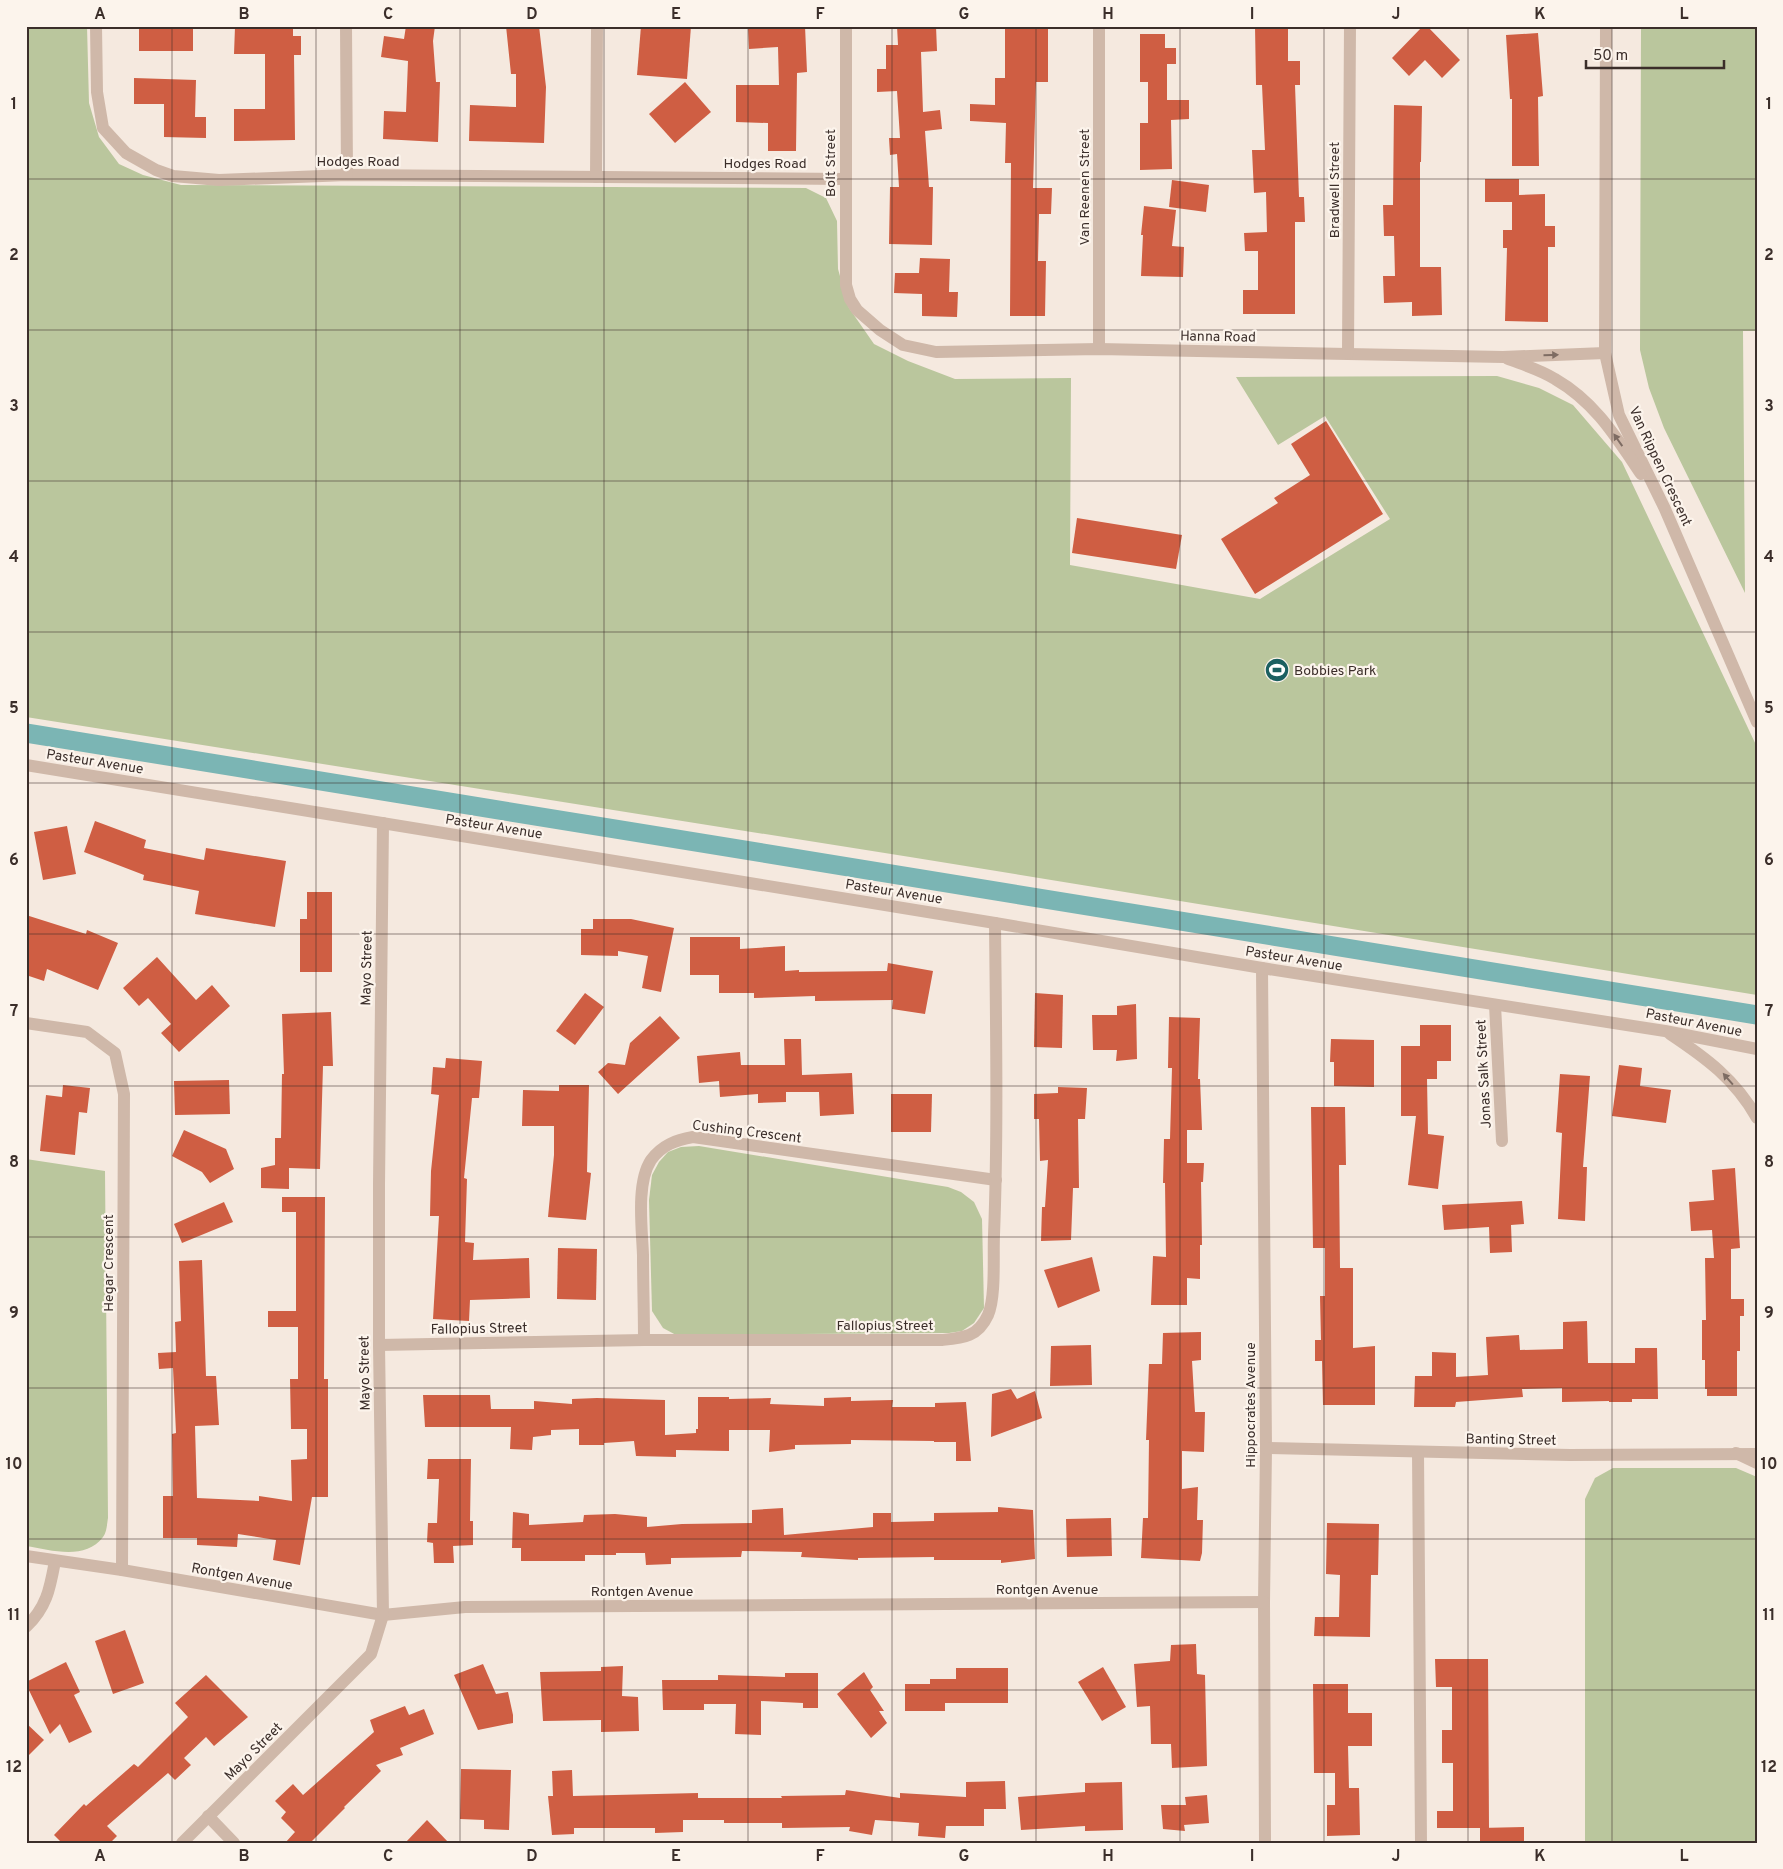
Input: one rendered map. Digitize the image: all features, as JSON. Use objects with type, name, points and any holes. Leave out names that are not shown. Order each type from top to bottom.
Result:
[{"type":"street","name":"Hodges Road","points":[[96,26],[98,92],[103,128],[126,153],[156,170],[173,176],[219,180],[347,175],[845,179]]},
{"type":"street","points":[[346,26],[347,175]]},
{"type":"street","points":[[596,177],[597,26]]},
{"type":"street","name":"Bolt Street","points":[[846,26],[846,285],[850,299]]},
{"type":"street","name":"Van Reenen Street","points":[[1098,348],[1099,26]]},
{"type":"street","name":"Bradwell Street","points":[[1348,353],[1350,26]]},
{"type":"street","name":"Van Rippen Crescent","points":[[1606,26],[1605,352],[1619,414],[1665,508],[1757,722]]},
{"type":"street","name":"Hanna Road","points":[[850,299],[857,310],[880,330],[904,344],[922,350],[957,352],[1098,348],[1503,357],[1605,352]]},
{"type":"street","points":[[1503,357],[1554,378],[1574,391],[1596,411],[1665,508]]},
{"type":"street","name":"Pasteur Avenue","points":[[26,765],[1262,968],[1665,1030],[1757,1049]]},
{"type":"street","name":"Mayo Street","points":[[182,1843],[371,1654],[383,1615],[379,1184],[383,823]]},
{"type":"street","name":"Fallopius Street","points":[[379,1345],[644,1340],[942,1340],[966,1338],[982,1326],[989,1313],[992,1294],[996,1180],[995,923]]},
{"type":"street","name":"Hippocrates Avenue","points":[[1262,968],[1266,1448],[1264,1602],[1265,1843]]},
{"type":"street","name":"Jonas Salk Street","points":[[1495,1005],[1502,1141]]},
{"type":"street","name":"Hegar Crescent","points":[[26,1023],[88,1032],[114,1054],[124,1094],[122,1570]]},
{"type":"street","points":[[1665,1030],[1718,1068],[1741,1094],[1757,1118]]},
{"type":"street","name":"Cushing Crescent","points":[[644,1340],[642,1202],[645,1176],[651,1161],[661,1148],[676,1140],[693,1137],[996,1180]]},
{"type":"street","name":"Banting Street","points":[[1266,1448],[1570,1455],[1757,1454]]},
{"type":"street","points":[[1418,1452],[1420,1843]]},
{"type":"street","points":[[1736,1453],[1757,1463]]},
{"type":"street","name":"Rontgen Avenue","points":[[26,1556],[122,1570],[383,1615],[465,1607],[1264,1602]]},
{"type":"street","points":[[26,1627],[37,1617],[50,1592],[55,1560]]},
{"type":"street","points":[[208,1816],[234,1843]]},
{"type":"green space","points":[[26,26],[87,26],[89,103],[99,137],[119,164],[143,175],[181,185],[806,188],[826,198],[837,221],[838,269],[849,308],[874,344],[908,361],[955,379],[1071,378],[1070,565],[1260,599],[1390,519],[1325,416],[1278,445],[1236,377],[1497,376],[1539,388],[1573,405],[1622,462],[1757,747],[1757,995],[910,857],[26,717]]},
{"type":"green space","points":[[1641,26],[1757,26],[1757,331],[1743,331],[1745,593],[1664,428],[1649,388],[1640,350]]},
{"type":"green space","points":[[699,1146],[948,1187],[961,1192],[974,1202],[982,1219],[984,1308],[974,1323],[962,1331],[949,1333],[676,1335],[663,1328],[652,1311],[649,1200],[652,1175],[659,1162],[668,1152],[681,1147]]},
{"type":"green space","points":[[26,1159],[105,1171],[108,1518],[103,1537],[87,1549],[77,1551],[67,1552],[26,1546]]},
{"type":"green space","points":[[1613,1468],[1736,1468],[1757,1477],[1757,1843],[1585,1843],[1585,1499],[1595,1478]]},
{"type":"building","points":[[139,26],[193,27],[193,51],[139,51]]},
{"type":"building","points":[[275,26],[293,26],[293,36],[301,36],[301,55],[294,55],[295,140],[234,141],[234,109],[265,109],[265,54],[234,54],[235,27],[275,28]]},
{"type":"building","points":[[406,26],[435,26],[433,41],[436,82],[440,82],[438,142],[383,139],[384,111],[406,112],[408,61],[381,57],[384,36],[404,39]]},
{"type":"building","points":[[506,26],[539,26],[546,87],[544,143],[469,141],[470,105],[516,107],[516,74],[511,74]]},
{"type":"building","points":[[641,26],[691,26],[687,79],[637,75]]},
{"type":"building","points":[[748,26],[805,26],[807,72],[797,73],[796,151],[768,151],[768,123],[736,122],[736,85],[779,85],[778,47],[749,49]]},
{"type":"building","points":[[897,26],[936,26],[937,51],[921,52],[923,112],[940,110],[942,129],[925,131],[929,187],[933,187],[932,245],[889,244],[890,187],[899,187],[897,154],[890,155],[889,138],[900,138],[897,91],[877,92],[877,69],[886,69],[886,45],[898,45]]},
{"type":"building","points":[[1005,26],[1023,26],[1023,29],[1048,29],[1048,82],[1036,82],[1033,188],[1052,188],[1051,214],[1039,214],[1038,261],[1046,261],[1045,316],[1010,316],[1011,163],[1005,163],[1006,123],[970,121],[970,104],[995,105],[995,78],[1005,78]]},
{"type":"building","points":[[1255,26],[1288,26],[1288,61],[1300,61],[1300,85],[1295,85],[1299,197],[1304,197],[1305,222],[1295,222],[1295,314],[1243,314],[1243,290],[1258,290],[1258,251],[1245,251],[1244,233],[1267,232],[1266,192],[1254,193],[1252,150],[1265,150],[1262,85],[1256,85]]},
{"type":"building","points":[[1423,26],[1427,26],[1460,60],[1442,78],[1425,60],[1409,76],[1392,58]]},
{"type":"building","points":[[1538,33],[1543,96],[1538,97],[1539,166],[1512,166],[1512,99],[1510,99],[1506,35]]},
{"type":"building","points":[[1140,34],[1165,34],[1165,48],[1176,48],[1176,64],[1167,64],[1167,100],[1189,100],[1189,119],[1171,120],[1172,169],[1140,170],[1140,123],[1148,123],[1148,82],[1140,82]]},
{"type":"building","points":[[134,78],[196,80],[195,117],[206,117],[206,138],[164,137],[164,104],[134,104]]},
{"type":"building","points":[[685,82],[711,112],[675,143],[649,114]]},
{"type":"building","points":[[1394,105],[1422,106],[1420,267],[1441,267],[1442,315],[1412,316],[1412,302],[1384,303],[1383,276],[1395,276],[1394,236],[1384,236],[1383,205],[1393,205]]},
{"type":"building","points":[[1485,179],[1519,179],[1519,195],[1545,194],[1545,226],[1555,226],[1555,247],[1548,247],[1548,322],[1505,321],[1507,248],[1503,248],[1503,230],[1512,230],[1512,202],[1485,202]]},
{"type":"building","points":[[1172,180],[1209,185],[1206,212],[1169,207]]},
{"type":"building","points":[[1144,206],[1176,210],[1172,246],[1184,247],[1183,277],[1141,276],[1143,235],[1141,235]]},
{"type":"building","points":[[920,258],[950,259],[949,292],[958,292],[957,317],[922,316],[922,294],[894,293],[895,273],[919,273]]},
{"type":"building","points":[[1326,421],[1383,514],[1255,594],[1221,539],[1278,503],[1274,498],[1310,475],[1291,444]]},
{"type":"building","points":[[1077,518],[1182,535],[1176,569],[1072,553]]},
{"type":"building","points":[[95,821],[146,840],[144,848],[204,860],[206,848],[286,861],[275,927],[195,914],[199,891],[143,880],[144,875],[84,852]]},
{"type":"building","points":[[67,826],[76,874],[43,880],[34,832]]},
{"type":"building","points":[[307,892],[332,892],[332,972],[300,972],[300,919],[307,919]]},
{"type":"building","points":[[26,915],[86,934],[87,930],[118,943],[98,990],[47,969],[44,981],[26,975]]},
{"type":"building","points":[[593,919],[631,919],[674,928],[661,992],[642,988],[648,956],[618,951],[618,956],[581,955],[581,929],[593,929]]},
{"type":"building","points":[[690,937],[740,937],[740,949],[785,946],[785,971],[887,971],[888,963],[933,971],[925,1014],[892,1009],[893,1000],[815,1001],[815,996],[754,998],[754,993],[719,993],[719,975],[690,975]]},
{"type":"building","points":[[157,957],[196,1000],[212,985],[230,1006],[179,1052],[161,1033],[171,1024],[148,998],[139,1006],[123,988]]},
{"type":"building","points":[[585,993],[604,1007],[575,1045],[556,1031]]},
{"type":"building","points":[[1035,993],[1063,995],[1062,1048],[1034,1047]]},
{"type":"building","points":[[1136,1004],[1137,1059],[1116,1061],[1117,1050],[1093,1050],[1092,1015],[1117,1015],[1117,1006]]},
{"type":"building","points":[[331,1012],[333,1066],[323,1066],[320,1169],[289,1168],[289,1189],[261,1188],[261,1168],[275,1165],[275,1138],[281,1138],[282,1074],[284,1074],[282,1014]]},
{"type":"building","points":[[660,1016],[680,1038],[618,1094],[598,1072],[608,1063],[625,1065],[630,1043]]},
{"type":"building","points":[[1169,1017],[1200,1018],[1198,1079],[1200,1079],[1202,1130],[1187,1130],[1187,1163],[1204,1163],[1203,1182],[1201,1182],[1202,1245],[1200,1245],[1200,1279],[1187,1278],[1187,1305],[1151,1305],[1153,1256],[1166,1257],[1165,1183],[1163,1183],[1164,1139],[1170,1139],[1172,1068],[1168,1068]]},
{"type":"building","points":[[1420,1025],[1451,1025],[1451,1061],[1437,1061],[1437,1079],[1427,1079],[1428,1134],[1444,1136],[1438,1189],[1408,1185],[1416,1116],[1401,1116],[1401,1046],[1420,1046]]},
{"type":"building","points":[[784,1039],[801,1039],[802,1075],[852,1073],[854,1114],[820,1116],[819,1092],[786,1092],[786,1102],[758,1103],[758,1094],[720,1097],[719,1081],[699,1083],[697,1056],[740,1052],[741,1065],[785,1065]]},
{"type":"building","points":[[1331,1039],[1374,1040],[1374,1087],[1334,1086],[1334,1062],[1330,1062]]},
{"type":"building","points":[[446,1058],[482,1061],[479,1098],[472,1098],[464,1178],[467,1179],[465,1242],[474,1243],[473,1260],[529,1258],[530,1298],[470,1300],[469,1321],[433,1319],[439,1216],[430,1216],[431,1171],[439,1095],[431,1094],[433,1067],[445,1068]]},
{"type":"building","points":[[1619,1065],[1642,1068],[1640,1086],[1671,1090],[1666,1123],[1612,1116]]},
{"type":"building","points":[[1560,1074],[1590,1076],[1583,1167],[1587,1167],[1585,1221],[1558,1219],[1562,1133],[1556,1132]]},
{"type":"building","points":[[229,1080],[230,1114],[175,1115],[174,1081]]},
{"type":"building","points":[[63,1085],[90,1088],[87,1113],[79,1112],[75,1155],[40,1151],[46,1095],[62,1097]]},
{"type":"building","points":[[559,1085],[589,1085],[587,1172],[591,1173],[586,1220],[548,1217],[554,1155],[554,1126],[522,1126],[523,1090],[559,1091]]},
{"type":"building","points":[[1058,1087],[1087,1088],[1085,1119],[1078,1119],[1079,1188],[1073,1188],[1071,1240],[1041,1241],[1042,1207],[1045,1207],[1048,1160],[1040,1161],[1039,1119],[1034,1119],[1034,1094],[1058,1093]]},
{"type":"building","points":[[891,1094],[932,1094],[931,1132],[891,1132]]},
{"type":"building","points":[[1311,1107],[1345,1107],[1346,1165],[1339,1165],[1340,1268],[1353,1268],[1353,1348],[1375,1346],[1375,1405],[1323,1405],[1322,1361],[1315,1361],[1315,1340],[1321,1340],[1320,1296],[1325,1296],[1325,1248],[1313,1248]]},
{"type":"building","points":[[184,1130],[226,1149],[234,1169],[210,1183],[202,1172],[172,1156]]},
{"type":"building","points":[[1735,1168],[1740,1248],[1731,1249],[1731,1299],[1744,1299],[1744,1316],[1740,1316],[1740,1351],[1737,1351],[1737,1396],[1707,1396],[1707,1389],[1705,1389],[1705,1360],[1702,1360],[1702,1320],[1706,1320],[1705,1258],[1714,1258],[1712,1230],[1691,1231],[1689,1202],[1714,1200],[1712,1170]]},
{"type":"building","points":[[282,1197],[325,1197],[324,1379],[328,1379],[328,1497],[312,1497],[300,1565],[273,1560],[276,1540],[238,1534],[237,1547],[197,1545],[197,1538],[163,1538],[163,1496],[173,1496],[172,1434],[176,1433],[173,1368],[159,1369],[158,1353],[176,1352],[175,1322],[181,1321],[179,1261],[202,1260],[206,1376],[216,1376],[219,1425],[195,1426],[197,1498],[259,1501],[259,1496],[292,1501],[291,1460],[307,1459],[307,1429],[291,1429],[290,1379],[298,1379],[298,1327],[268,1327],[268,1311],[296,1311],[296,1212],[282,1212]]},
{"type":"building","points":[[1522,1201],[1524,1224],[1511,1225],[1512,1252],[1490,1253],[1489,1227],[1444,1230],[1442,1205]]},
{"type":"building","points":[[224,1202],[233,1222],[182,1243],[174,1224]]},
{"type":"building","points":[[558,1248],[597,1249],[596,1300],[557,1299]]},
{"type":"building","points":[[1092,1257],[1100,1291],[1058,1308],[1044,1270]]},
{"type":"building","points":[[1587,1321],[1588,1363],[1635,1363],[1635,1348],[1657,1348],[1658,1399],[1632,1399],[1632,1402],[1562,1402],[1562,1388],[1522,1389],[1523,1397],[1456,1402],[1455,1407],[1414,1407],[1415,1376],[1432,1376],[1432,1352],[1456,1353],[1456,1377],[1488,1375],[1486,1337],[1519,1335],[1520,1350],[1563,1349],[1563,1322]]},
{"type":"building","points":[[1201,1332],[1201,1360],[1192,1361],[1195,1412],[1205,1412],[1204,1452],[1182,1451],[1182,1489],[1198,1487],[1197,1520],[1203,1520],[1200,1561],[1141,1558],[1143,1518],[1148,1518],[1149,1440],[1146,1440],[1149,1364],[1162,1364],[1163,1333]]},
{"type":"building","points":[[1091,1345],[1092,1385],[1050,1386],[1051,1346]]},
{"type":"building","points":[[1011,1389],[1017,1399],[1035,1391],[1042,1418],[991,1437],[992,1394]]},
{"type":"building","points":[[423,1395],[490,1395],[491,1409],[534,1409],[534,1401],[572,1404],[572,1399],[665,1400],[665,1435],[696,1433],[696,1429],[698,1429],[698,1397],[729,1397],[729,1399],[771,1398],[770,1404],[824,1406],[824,1398],[851,1397],[851,1401],[893,1400],[892,1407],[935,1407],[935,1403],[966,1402],[971,1461],[956,1461],[956,1442],[934,1441],[851,1440],[851,1444],[795,1445],[795,1449],[769,1452],[770,1430],[729,1430],[729,1451],[676,1450],[676,1457],[636,1456],[634,1441],[604,1443],[604,1445],[579,1445],[579,1429],[551,1430],[551,1435],[533,1437],[532,1450],[510,1449],[511,1427],[425,1427]]},
{"type":"building","points":[[428,1459],[471,1459],[470,1521],[473,1521],[473,1545],[453,1546],[454,1563],[434,1563],[433,1543],[427,1542],[428,1523],[437,1523],[439,1479],[427,1479]]},
{"type":"building","points":[[998,1507],[1033,1510],[1035,1559],[1001,1563],[1001,1560],[934,1560],[934,1557],[858,1558],[858,1560],[801,1557],[802,1552],[742,1551],[741,1557],[671,1558],[671,1564],[646,1565],[645,1553],[585,1555],[585,1561],[521,1561],[521,1548],[512,1548],[513,1512],[529,1514],[529,1525],[583,1522],[584,1515],[615,1514],[647,1517],[647,1527],[682,1524],[752,1523],[752,1510],[783,1508],[784,1535],[873,1527],[873,1513],[891,1513],[891,1522],[934,1521],[934,1513],[998,1512]]},
{"type":"building","points":[[1111,1518],[1112,1556],[1067,1557],[1066,1519]]},
{"type":"building","points":[[1327,1523],[1379,1524],[1378,1575],[1371,1575],[1370,1637],[1314,1636],[1315,1617],[1339,1617],[1340,1575],[1326,1574]]},
{"type":"building","points":[[125,1630],[144,1683],[113,1694],[95,1641]]},
{"type":"building","points":[[1196,1644],[1197,1674],[1205,1675],[1207,1766],[1172,1768],[1171,1744],[1151,1744],[1150,1706],[1137,1707],[1134,1664],[1170,1661],[1171,1645]]},
{"type":"building","points":[[1435,1659],[1488,1659],[1489,1828],[1437,1828],[1437,1811],[1453,1811],[1453,1763],[1442,1763],[1442,1730],[1452,1730],[1452,1687],[1436,1687]]},
{"type":"building","points":[[66,1662],[80,1692],[74,1695],[92,1732],[69,1743],[60,1724],[50,1734],[26,1684],[26,1682]]},
{"type":"building","points":[[483,1664],[496,1694],[508,1692],[513,1723],[478,1730],[454,1675]]},
{"type":"building","points":[[623,1666],[622,1696],[638,1697],[639,1731],[601,1732],[601,1720],[543,1721],[540,1672],[601,1671],[601,1667]]},
{"type":"building","points":[[1103,1667],[1126,1707],[1102,1721],[1078,1682]]},
{"type":"building","points":[[956,1668],[1008,1668],[1008,1703],[945,1703],[945,1711],[905,1711],[905,1684],[930,1684],[930,1679],[956,1679]]},
{"type":"building","points":[[864,1672],[873,1687],[870,1690],[884,1711],[879,1711],[887,1723],[871,1738],[837,1694]]},
{"type":"building","points":[[785,1673],[818,1673],[818,1708],[803,1708],[803,1703],[761,1701],[761,1735],[735,1734],[736,1704],[704,1704],[704,1710],[663,1710],[662,1680],[718,1680],[718,1675],[785,1677]]},
{"type":"building","points":[[206,1675],[248,1717],[214,1746],[206,1737],[184,1758],[191,1765],[175,1780],[168,1773],[107,1826],[117,1836],[110,1843],[62,1843],[54,1835],[84,1804],[86,1806],[134,1764],[138,1767],[188,1717],[175,1703]]},
{"type":"building","points":[[1313,1684],[1348,1684],[1348,1713],[1372,1713],[1372,1746],[1348,1746],[1349,1788],[1359,1788],[1360,1835],[1327,1836],[1327,1805],[1335,1805],[1335,1773],[1314,1773]]},
{"type":"building","points":[[405,1706],[409,1715],[424,1709],[434,1734],[400,1748],[403,1755],[376,1765],[381,1771],[310,1843],[285,1843],[295,1832],[281,1818],[286,1812],[275,1801],[293,1784],[303,1795],[374,1732],[370,1720]]},
{"type":"building","points":[[26,1723],[44,1740],[26,1758]]},
{"type":"building","points":[[461,1769],[511,1770],[509,1830],[484,1829],[484,1820],[460,1819]]},
{"type":"building","points":[[572,1770],[573,1796],[698,1793],[698,1798],[782,1798],[781,1796],[845,1795],[846,1790],[900,1798],[900,1793],[966,1797],[966,1782],[1005,1781],[1006,1809],[984,1809],[984,1826],[946,1826],[945,1838],[918,1836],[919,1823],[875,1820],[872,1835],[849,1831],[850,1827],[782,1828],[782,1823],[724,1823],[724,1820],[683,1820],[683,1832],[655,1833],[655,1828],[574,1828],[574,1834],[552,1835],[548,1796],[553,1796],[552,1771]]},
{"type":"building","points":[[1122,1782],[1123,1830],[1085,1831],[1085,1826],[1021,1830],[1018,1797],[1085,1792],[1085,1783]]},
{"type":"building","points":[[1207,1795],[1209,1823],[1184,1825],[1185,1831],[1163,1829],[1161,1805],[1186,1805],[1185,1797]]},
{"type":"building","points":[[427,1820],[449,1843],[405,1843]]},
{"type":"building","points":[[1524,1827],[1524,1843],[1480,1843],[1480,1828]]},
{"type":"waterway","points":[[26,733],[1757,1015]]},
{"type":"place","name":"Bobbies Park","points":[[1277,670]]}]
